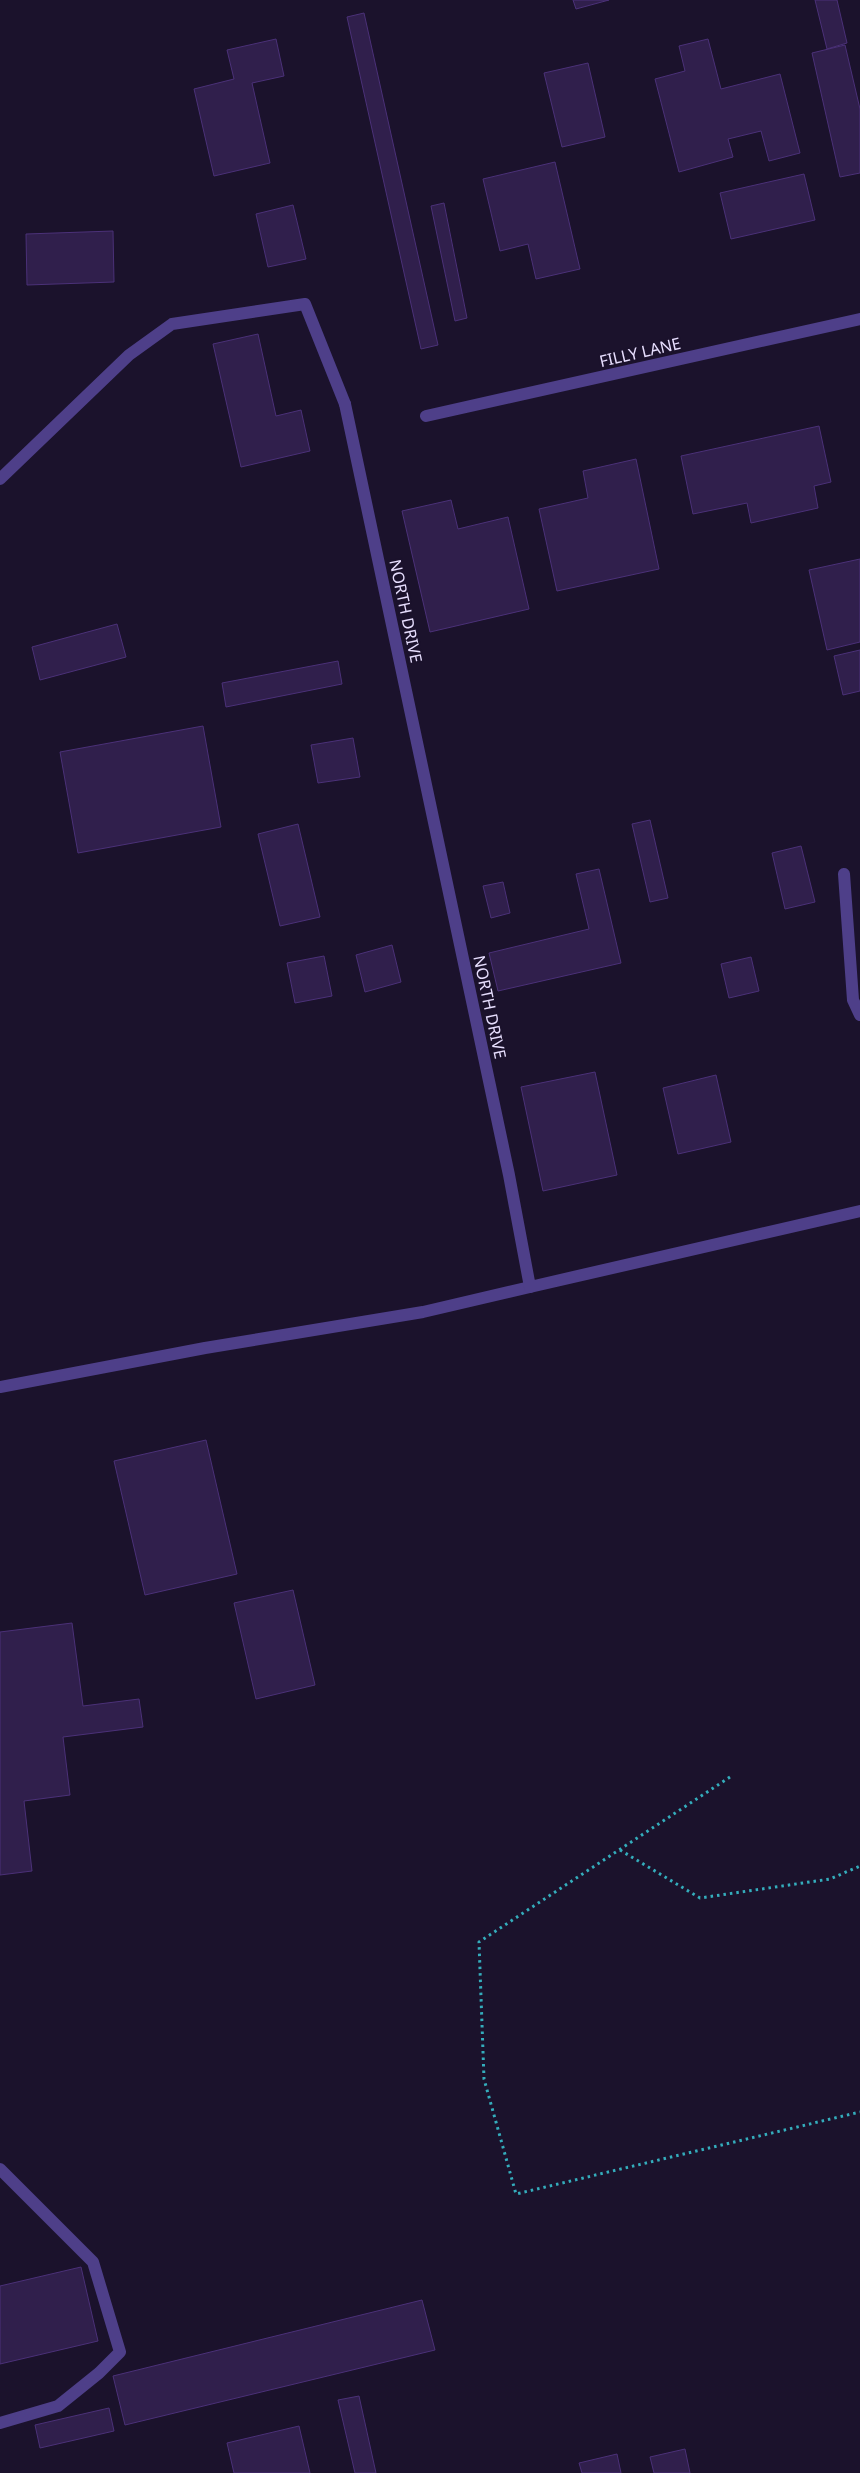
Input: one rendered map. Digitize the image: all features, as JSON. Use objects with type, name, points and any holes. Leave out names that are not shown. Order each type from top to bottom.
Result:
[{"type":"street","name":"NORTH DRIVE","points":[[0,479],[129,355],[172,324],[305,304],[345,404],[499,1126],[530,1287]]},
{"type":"street","name":"FILLY LANE","points":[[426,416],[860,319]]},
{"type":"street","points":[[844,874],[853,1000],[860,1015]]},
{"type":"street","points":[[0,1387],[205,1348],[423,1312],[860,1211]]},
{"type":"street","points":[[0,2169],[93,2262],[120,2352],[99,2373],[58,2406],[0,2423]]},
{"type":"path","points":[[730,1777],[479,1942],[484,2079],[516,2194],[860,2112]]},
{"type":"path","points":[[620,1850],[700,1898],[830,1879],[860,1866]]},
{"type":"building","points":[[573,0],[609,0],[576,9]]},
{"type":"building","points":[[815,0],[837,0],[847,43],[827,49]]},
{"type":"building","points":[[364,13],[438,345],[421,349],[347,17]]},
{"type":"building","points":[[276,39],[284,76],[252,83],[270,163],[214,176],[194,89],[234,79],[227,50]]},
{"type":"building","points":[[708,39],[721,89],[780,74],[800,153],[769,161],[761,131],[728,139],[733,157],[679,172],[655,79],[685,71],[679,46]]},
{"type":"building","points":[[845,45],[860,109],[860,173],[840,177],[812,53]]},
{"type":"building","points":[[588,63],[605,137],[562,147],[544,73]]},
{"type":"building","points":[[555,162],[580,269],[536,279],[528,244],[500,251],[483,179]]},
{"type":"building","points":[[804,174],[815,220],[731,239],[720,193]]},
{"type":"building","points":[[444,203],[467,318],[455,321],[431,206]]},
{"type":"building","points":[[293,205],[306,259],[268,267],[256,214]]},
{"type":"building","points":[[113,231],[114,282],[27,285],[26,234]]},
{"type":"building","points":[[258,334],[276,416],[301,410],[310,451],[241,467],[213,344]]},
{"type":"building","points":[[819,426],[831,482],[814,486],[818,508],[751,523],[747,503],[693,514],[681,456]]},
{"type":"building","points":[[636,459],[659,569],[557,591],[539,509],[588,498],[583,471]]},
{"type":"building","points":[[451,500],[458,529],[508,517],[529,609],[430,632],[402,511]]},
{"type":"building","points":[[860,559],[860,642],[827,650],[809,570]]},
{"type":"building","points":[[117,624],[126,657],[40,680],[32,647]]},
{"type":"building","points":[[860,650],[860,691],[843,695],[834,656]]},
{"type":"building","points":[[338,661],[342,684],[226,707],[222,683]]},
{"type":"building","points":[[203,726],[221,827],[78,853],[60,752]]},
{"type":"building","points":[[353,738],[360,777],[318,783],[311,745]]},
{"type":"building","points":[[650,820],[668,898],[650,902],[632,824]]},
{"type":"building","points":[[298,824],[320,917],[280,926],[258,834]]},
{"type":"building","points":[[801,846],[815,902],[785,909],[772,853]]},
{"type":"building","points":[[599,869],[621,963],[498,991],[489,953],[589,929],[576,874]]},
{"type":"building","points":[[503,882],[510,913],[491,918],[483,886]]},
{"type":"building","points":[[392,945],[401,982],[365,992],[356,955]]},
{"type":"building","points":[[324,956],[332,996],[295,1003],[287,963]]},
{"type":"building","points":[[751,957],[759,991],[729,998],[721,964]]},
{"type":"building","points":[[595,1072],[617,1175],[543,1191],[521,1087]]},
{"type":"building","points":[[716,1075],[731,1142],[678,1154],[663,1088]]},
{"type":"building","points":[[206,1440],[237,1574],[145,1595],[114,1461]]},
{"type":"building","points":[[293,1590],[315,1685],[256,1699],[234,1603]]},
{"type":"building","points":[[72,1623],[83,1706],[139,1699],[143,1727],[63,1737],[70,1795],[24,1801],[32,1871],[0,1875],[0,1632]]},
{"type":"building","points":[[81,2267],[98,2341],[0,2364],[0,2286]]},
{"type":"building","points":[[422,2300],[435,2350],[125,2425],[113,2376]]},
{"type":"building","points":[[359,2396],[376,2473],[355,2473],[338,2400]]},
{"type":"building","points":[[109,2408],[114,2431],[40,2448],[35,2425]]},
{"type":"building","points":[[299,2426],[310,2473],[234,2473],[227,2443]]},
{"type":"building","points":[[685,2449],[690,2473],[654,2473],[650,2457]]},
{"type":"building","points":[[617,2454],[621,2473],[582,2473],[579,2463]]}]
